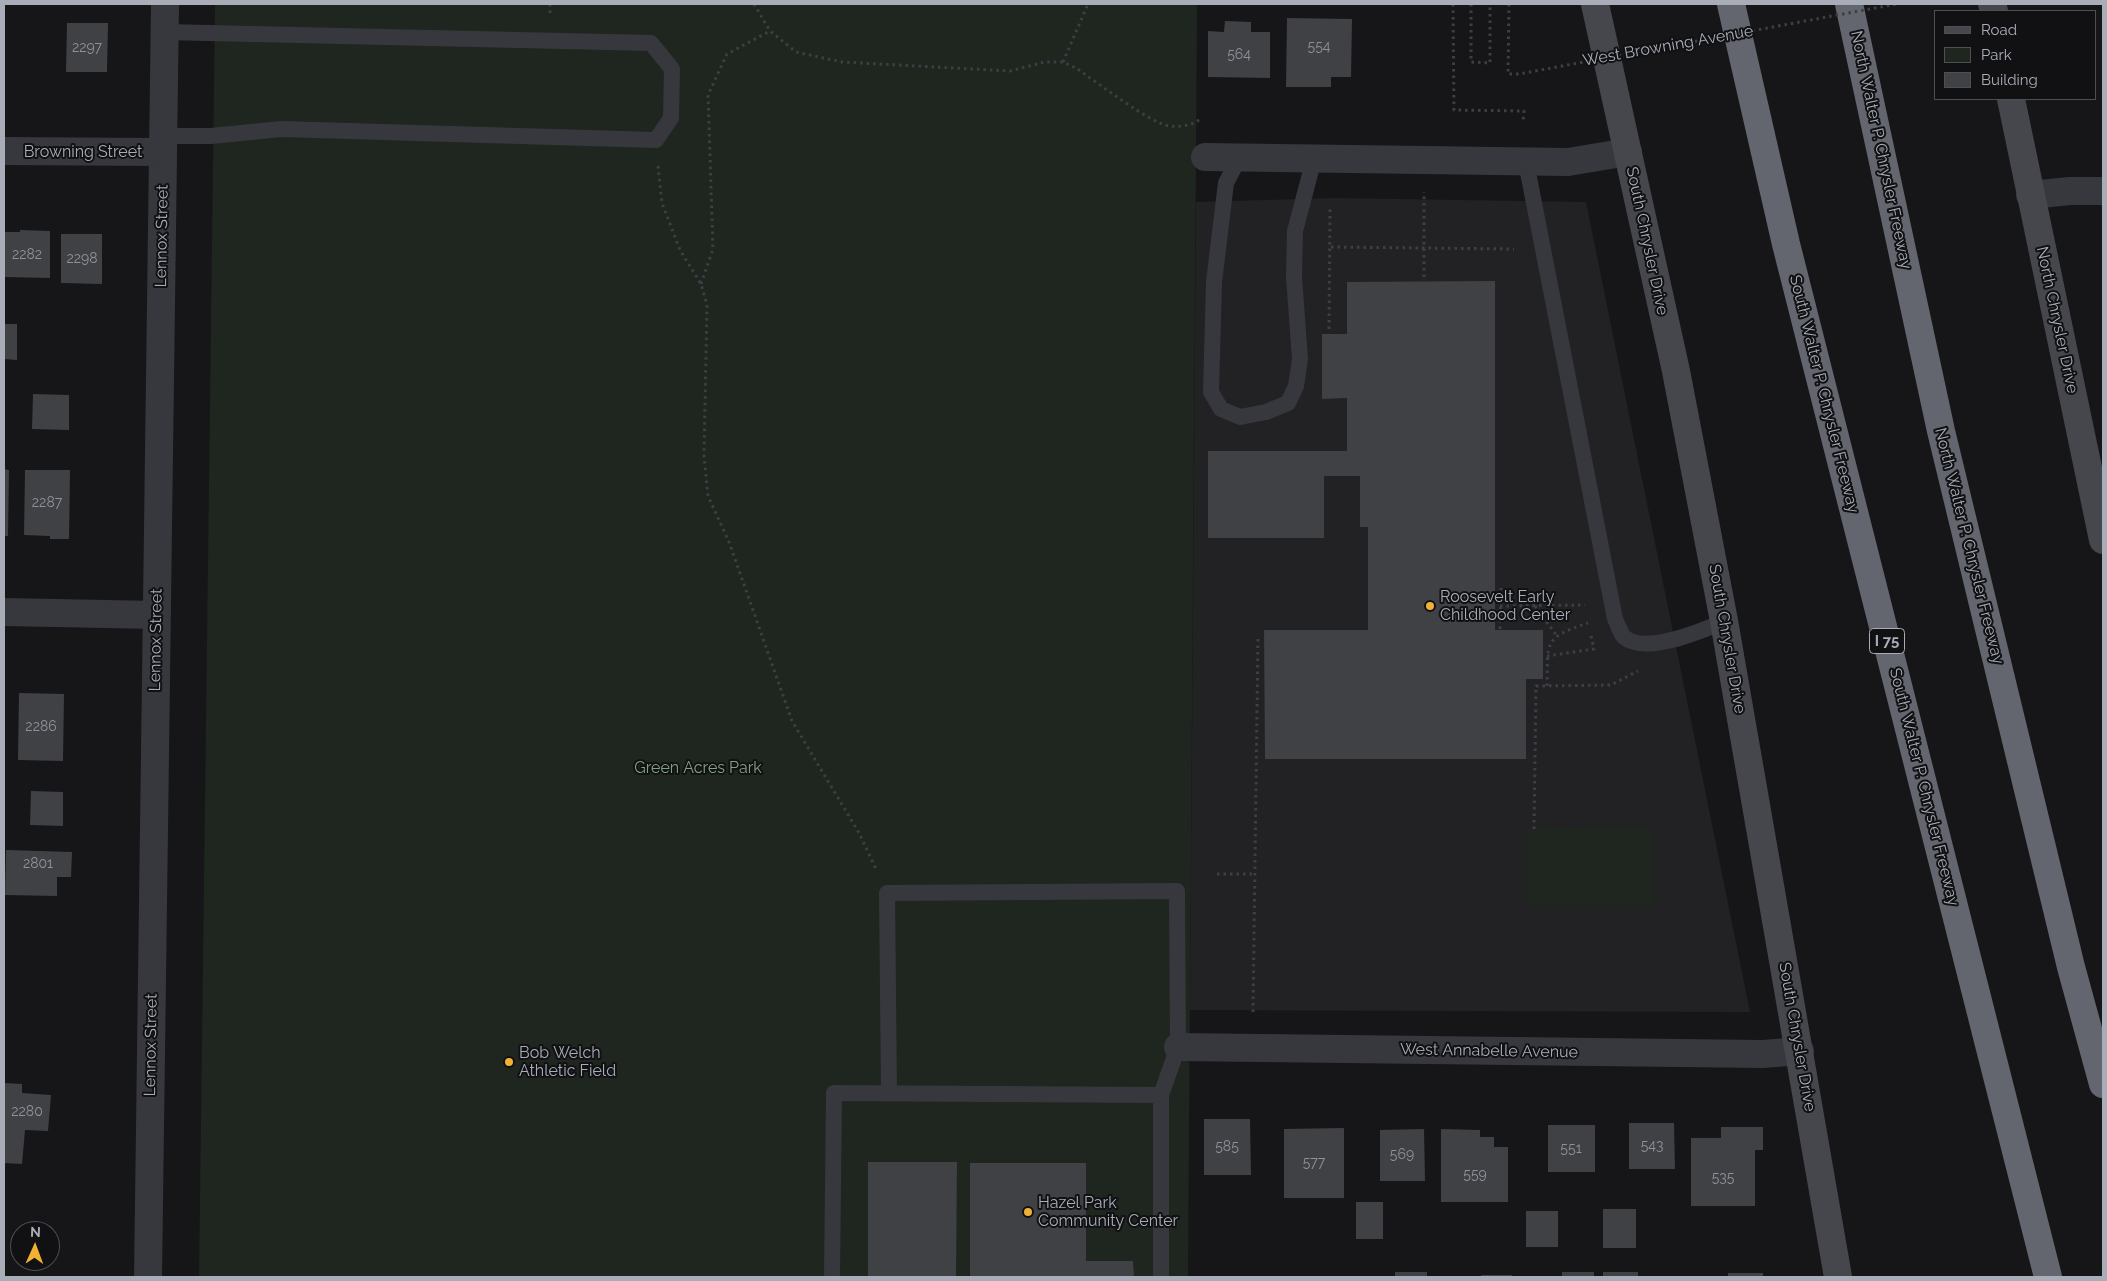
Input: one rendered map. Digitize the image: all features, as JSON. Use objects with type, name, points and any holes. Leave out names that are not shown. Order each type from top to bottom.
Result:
[{"type":"highway","name":"South Walter P. Chrysler Freeway","points":[[1731,4],[1786,244],[2048,1277]]},
{"type":"highway","name":"North Walter P. Chrysler Freeway","points":[[1849,4],[1941,431],[2068,958],[2103,1084]]},
{"type":"main road","name":"South Chrysler Drive","points":[[1595,4],[1676,371],[1724,621],[1838,1277]]},
{"type":"main road","name":"North Chrysler Drive","points":[[2011,100],[2103,540]]},
{"type":"street","name":"Lennox Street","points":[[148,1277],[164,4]]},
{"type":"street","name":"Browning Street","points":[[4,151],[163,144]]},
{"type":"street","points":[[1205,158],[1568,162],[1628,152]]},
{"type":"street","points":[[2030,195],[2070,191],[2103,191]]},
{"type":"street","points":[[4,612],[157,614]]},
{"type":"street","name":"West Annabelle Avenue","points":[[1178,1047],[1763,1054],[1800,1051]]},
{"type":"lane","points":[[163,144],[210,136],[282,129],[656,140],[672,118],[672,69],[651,43],[164,32]]},
{"type":"lane","points":[[1239,158],[1226,183],[1214,282],[1211,392],[1221,409],[1240,417],[1266,412],[1288,403],[1296,386],[1300,359],[1294,277],[1294,230],[1314,159]]},
{"type":"lane","points":[[1526,162],[1615,619],[1624,636],[1639,644],[1689,637],[1724,621]]},
{"type":"lane","points":[[889,1094],[888,892],[1177,891],[1178,1047],[1161,1095],[1161,1277]]},
{"type":"lane","points":[[832,1277],[834,1093],[1161,1095]]},
{"type":"path","points":[[754,4],[770,32],[796,52],[842,62],[1010,71],[1045,62],[1063,62],[1076,68],[1151,119],[1168,126],[1191,126],[1199,120]]},
{"type":"path","points":[[1063,62],[1088,4]]},
{"type":"path","points":[[1452,4],[1454,110],[1524,110],[1523,122]]},
{"type":"path","points":[[1471,4],[1471,62],[1490,62],[1490,4]]},
{"type":"path","name":"West Browning Avenue","points":[[1509,4],[1508,74],[1519,74],[1896,4]]},
{"type":"path","points":[[701,284],[712,249],[708,94],[727,54],[770,32]]},
{"type":"path","points":[[656,140],[662,203],[680,250],[701,284],[707,305],[704,456],[708,496],[729,542],[792,721],[859,834],[888,892]]},
{"type":"path","points":[[1306,190],[1330,190],[1329,329]]},
{"type":"path","points":[[1415,192],[1424,192],[1424,276]]},
{"type":"path","points":[[1512,240],[1516,258]]},
{"type":"path","points":[[1331,247],[1514,249]]},
{"type":"path","points":[[1500,588],[1500,630]]},
{"type":"path","points":[[1547,656],[1594,649],[1584,595]]},
{"type":"path","points":[[1535,605],[1557,636]]},
{"type":"path","points":[[1500,606],[1586,605]]},
{"type":"path","points":[[1547,686],[1548,647],[1557,636],[1565,631],[1589,623]]},
{"type":"path","points":[[1253,1012],[1258,635]]},
{"type":"path","points":[[1534,829],[1536,686],[1611,686],[1642,668]]},
{"type":"path","points":[[1217,874],[1255,874]]},
{"type":"shaded area","name":"Roosevelt Early Childhood Center","points":[[1335,198],[1586,202],[1750,1012],[1190,1010],[1196,202]]},
{"type":"green space","name":"Green Acres Park","points":[[215,4],[1197,4],[1188,1277],[199,1277]]},
{"type":"green space","points":[[1653,826],[1654,904],[1527,907],[1526,829]]},
{"type":"building","points":[[1287,18],[1352,19],[1351,77],[1331,77],[1331,87],[1286,87]]},
{"type":"building","points":[[1225,21],[1251,22],[1251,32],[1270,32],[1270,78],[1208,77],[1208,31],[1224,32]]},
{"type":"building","points":[[67,23],[108,23],[107,72],[66,72]]},
{"type":"building","points":[[20,230],[50,231],[50,278],[4,277],[4,232],[20,232]]},
{"type":"building","points":[[61,234],[102,234],[102,284],[61,283]]},
{"type":"building","points":[[1495,281],[1495,630],[1543,630],[1543,679],[1526,679],[1526,759],[1265,759],[1264,630],[1368,630],[1368,527],[1360,527],[1360,476],[1324,476],[1324,538],[1208,538],[1208,451],[1347,451],[1347,398],[1322,399],[1322,334],[1347,334],[1347,282]]},
{"type":"building","points":[[4,324],[17,324],[17,360],[4,359]]},
{"type":"building","points":[[33,394],[69,395],[69,430],[32,429]]},
{"type":"building","points":[[4,469],[9,470],[8,536],[4,536]]},
{"type":"building","points":[[25,470],[70,470],[69,539],[50,539],[50,536],[24,535]]},
{"type":"building","points":[[19,693],[64,694],[63,761],[18,760]]},
{"type":"building","points":[[31,791],[63,792],[63,826],[30,825]]},
{"type":"building","points":[[6,850],[72,852],[71,877],[57,877],[57,896],[5,895]]},
{"type":"building","points":[[4,1083],[22,1084],[22,1093],[51,1095],[48,1131],[25,1130],[22,1164],[4,1163]]},
{"type":"building","points":[[1204,1119],[1250,1119],[1251,1175],[1204,1175]]},
{"type":"building","points":[[1629,1123],[1674,1123],[1675,1169],[1629,1169]]},
{"type":"building","points":[[1548,1125],[1595,1125],[1595,1172],[1548,1172]]},
{"type":"building","points":[[1721,1127],[1763,1127],[1763,1150],[1755,1150],[1755,1206],[1691,1206],[1691,1138],[1721,1138]]},
{"type":"building","points":[[1344,1128],[1344,1198],[1284,1198],[1284,1129]]},
{"type":"building","points":[[1424,1129],[1425,1181],[1380,1181],[1380,1130]]},
{"type":"building","points":[[1441,1129],[1480,1130],[1480,1137],[1494,1137],[1494,1147],[1508,1147],[1508,1202],[1441,1202]]},
{"type":"building","points":[[868,1162],[957,1162],[956,1277],[868,1277]]},
{"type":"building","name":"Hazel Park Community Center","points":[[970,1163],[1086,1163],[1086,1261],[1133,1261],[1134,1277],[970,1277]]},
{"type":"building","points":[[1356,1202],[1383,1202],[1383,1239],[1356,1239]]},
{"type":"building","points":[[1603,1209],[1636,1209],[1636,1248],[1603,1248]]},
{"type":"building","points":[[1526,1211],[1558,1211],[1558,1247],[1526,1247]]},
{"type":"building","points":[[1395,1272],[1427,1272],[1427,1277],[1395,1277]]},
{"type":"building","points":[[1562,1272],[1594,1272],[1594,1277],[1562,1277]]},
{"type":"building","points":[[1603,1272],[1638,1272],[1638,1277],[1603,1277]]},
{"type":"building","points":[[1728,1273],[1763,1273],[1763,1277],[1728,1277]]},
{"type":"building","points":[[1481,1275],[1512,1275],[1512,1277],[1481,1277]]},
{"type":"place","name":"Roosevelt Early Childhood Center","points":[[1430,606]]},
{"type":"place","name":"Bob Welch Athletic Field","points":[[509,1062]]},
{"type":"place","name":"Hazel Park Community Center","points":[[1028,1212]]}]
